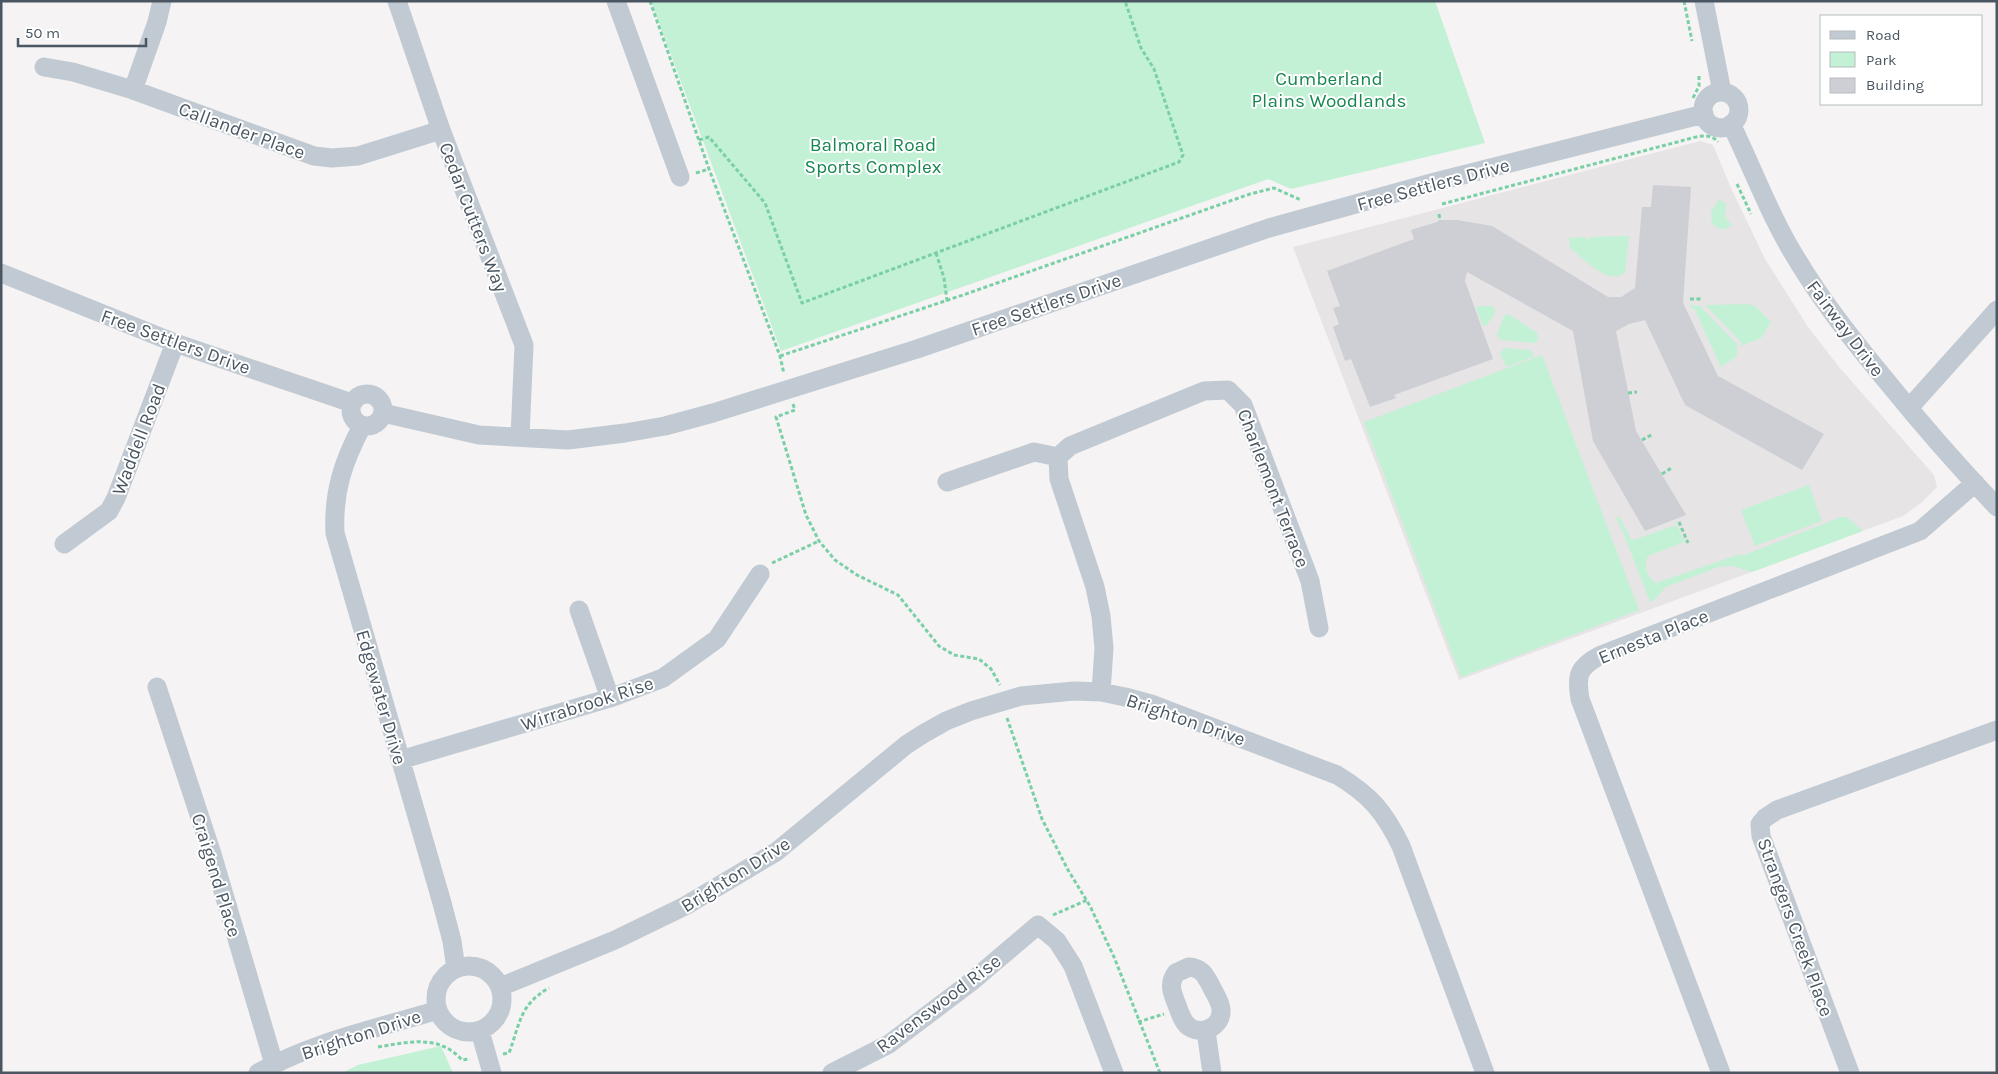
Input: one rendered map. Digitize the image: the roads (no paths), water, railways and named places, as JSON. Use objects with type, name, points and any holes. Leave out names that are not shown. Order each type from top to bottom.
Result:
[{"type":"street","points":[[133,90],[157,22],[162,1]]},
{"type":"street","name":"Cedar Cutters Way","points":[[397,1],[441,130],[524,345],[520,438]]},
{"type":"street","points":[[616,1],[680,177]]},
{"type":"street","points":[[1704,1],[1722,92]]},
{"type":"street","name":"Callander Place","points":[[44,66],[73,72],[133,90],[314,156],[332,158],[358,156],[441,130]]},
{"type":"street","points":[[1722,92],[1732,96],[1739,104],[1738,116],[1732,124],[1726,127],[1714,126],[1704,114],[1706,100],[1722,92]]},
{"type":"street","name":"Free Settlers Drive","points":[[383,413],[479,436],[568,440],[625,434],[681,422],[917,349],[1268,228],[1435,182],[1704,114]]},
{"type":"street","name":"Fairway Drive","points":[[1732,124],[1772,214],[1796,258],[1846,332],[1909,408],[1997,507]]},
{"type":"street","name":"Free Settlers Drive","points":[[1,273],[175,343],[352,403]]},
{"type":"street","points":[[1909,408],[1997,310]]},
{"type":"street","name":"Waddell Road","points":[[64,544],[108,512],[116,498],[175,343]]},
{"type":"street","name":"Charlemont Terrace","points":[[1058,457],[1070,446],[1204,391],[1228,390],[1243,404],[1310,581],[1320,628]]},
{"type":"street","points":[[371,394],[380,400],[383,413],[380,420],[376,424],[362,426],[352,418],[352,403],[360,395],[371,394]]},
{"type":"street","name":"Edgewater Drive","points":[[362,426],[352,445],[338,484],[335,502],[335,533],[442,903],[452,941],[456,969]]},
{"type":"street","points":[[946,482],[1034,452],[1058,457],[1059,479],[1095,587],[1101,616],[1104,648],[1101,692]]},
{"type":"street","name":"Ernesta Place","points":[[1721,1073],[1580,699],[1578,678],[1581,669],[1601,655],[1920,531],[1975,483]]},
{"type":"street","name":"Wirrabrook Rise","points":[[400,760],[610,698],[663,678],[717,639],[760,574]]},
{"type":"street","points":[[579,610],[610,698]]},
{"type":"street","name":"Craigend Place","points":[[157,687],[212,854],[266,1068]]},
{"type":"street","name":"Brighton Drive","points":[[500,987],[615,940],[685,906],[743,872],[776,852],[906,745],[946,721],[971,711],[1021,696],[1065,691],[1101,692],[1151,704],[1337,775],[1359,788],[1377,806],[1391,826],[1401,846],[1484,1072]]},
{"type":"street","name":"Strangers Creek Place","points":[[1850,1073],[1761,836],[1760,824],[1777,810],[1997,730]]},
{"type":"street","name":"Ravenswood Rise","points":[[832,1073],[889,1044],[971,982],[1038,925],[1057,941],[1073,966],[1114,1073]]},
{"type":"street","points":[[473,966],[482,968],[496,979],[500,987],[502,1004],[500,1013],[495,1021],[480,1031],[459,1031],[450,1026],[438,1010],[437,990],[441,982],[456,969],[473,966]]},
{"type":"street","name":"Brighton Drive","points":[[266,1068],[315,1048],[438,1010]]},
{"type":"street","points":[[480,1031],[492,1073]]},
{"type":"street","points":[[1206,1031],[1212,1073]]},
{"type":"park label","name":"Cumberland Plains Woodlands","points":[[1329,89]]},
{"type":"park label","name":"Balmoral Road Sports Complex","points":[[873,155]]}]
